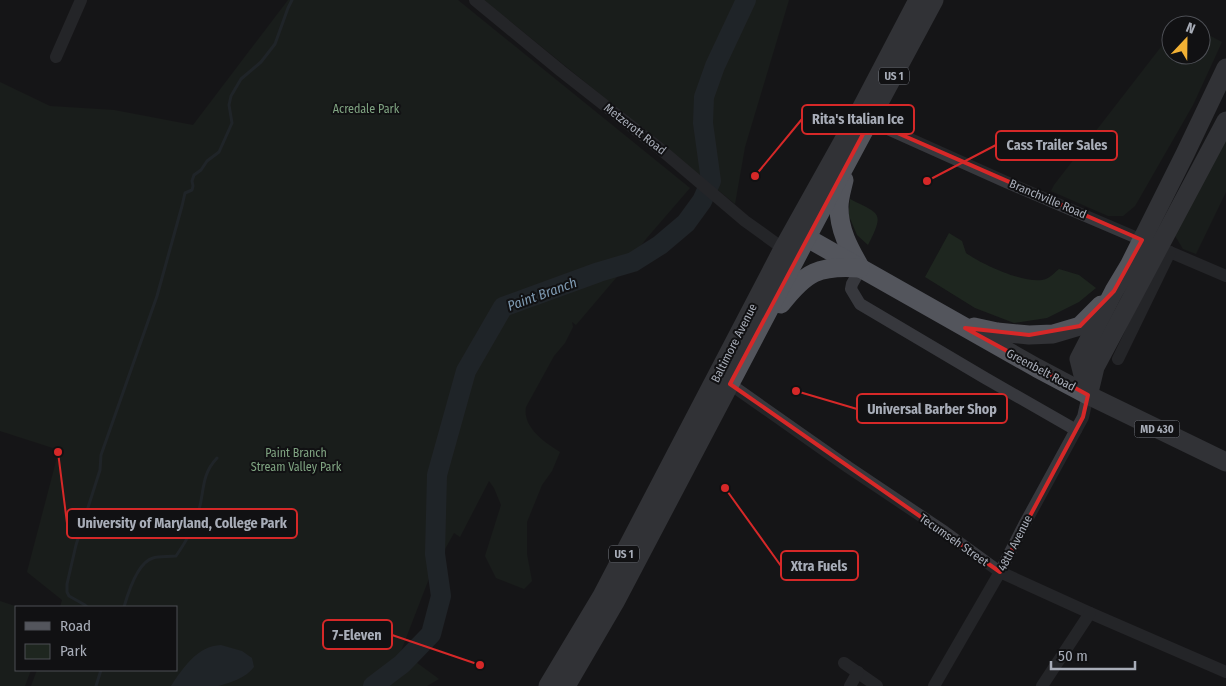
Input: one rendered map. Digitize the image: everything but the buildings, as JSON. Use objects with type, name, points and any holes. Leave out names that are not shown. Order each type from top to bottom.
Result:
[{"type":"main road","name":"Baltimore Avenue","points":[[548,686],[602,596],[790,253],[860,111],[918,0]]},
{"type":"main road","name":"Baltimore Avenue","points":[[800,234],[847,164],[934,0]]},
{"type":"main road","points":[[1157,246],[1185,154],[1226,68]]},
{"type":"main road","points":[[1157,246],[1226,121]]},
{"type":"main road","points":[[847,164],[839,206],[840,219],[843,234],[861,268]]},
{"type":"main road","name":"Greenbelt Road","points":[[800,234],[1032,366],[1226,462]]},
{"type":"main road","name":"48th Avenue","points":[[1088,395],[1079,359],[1129,266],[1157,246]]},
{"type":"main road","name":"48th Avenue","points":[[1088,395],[1095,367],[1157,246]]},
{"type":"main road","name":"Baltimore Avenue","points":[[566,686],[615,602],[756,335],[790,253]]},
{"type":"main road","points":[[756,335],[796,286],[807,276],[840,266],[861,268]]},
{"type":"main road","points":[[958,324],[997,332],[1029,335],[1053,334],[1080,326],[1114,291]]},
{"type":"street","points":[[56,57],[81,0]]},
{"type":"street","name":"Metzerott Road","points":[[475,0],[659,148],[745,221],[790,253]]},
{"type":"street","name":"Branchville Road","points":[[870,121],[1006,182],[1226,276]]},
{"type":"street","points":[[1118,359],[1157,246]]},
{"type":"street","points":[[861,268],[851,289],[860,304],[1076,430]]},
{"type":"street","name":"Tecumseh Street","points":[[730,384],[1000,572],[1226,672]]},
{"type":"street","name":"48th Avenue","points":[[934,686],[1000,572],[1076,430],[1083,416],[1088,395]]},
{"type":"street","points":[[1042,686],[1090,613]]},
{"type":"street","points":[[844,663],[876,686]]},
{"type":"street","points":[[850,686],[858,672]]},
{"type":"highlighted area","points":[[870,121],[1142,240],[1114,291],[1080,326],[1029,335],[965,328],[1088,395],[1083,417],[1000,572],[730,384]]},
{"type":"green space","points":[[288,0],[458,0],[690,188],[576,325],[572,322],[573,327],[565,343],[554,356],[526,407],[526,414],[531,428],[560,452],[552,471],[542,485],[527,522],[527,554],[532,581],[524,589],[496,578],[485,556],[501,505],[489,481],[460,537],[454,533],[430,576],[401,651],[439,679],[427,686],[31,686],[37,671],[178,671],[178,606],[60,606],[62,600],[27,572],[59,450],[0,431],[0,82],[50,106],[114,110],[193,125]]},
{"type":"green space","points":[[484,0],[789,0],[745,147],[735,204]]},
{"type":"green space","points":[[1211,36],[1222,42],[1193,105],[1135,206],[1123,216],[1108,216],[1051,191],[1161,47],[1161,65],[1211,65]]},
{"type":"green space","points":[[1226,139],[1226,192],[1196,254],[1183,249],[1174,234]]},
{"type":"green space","points":[[850,199],[877,215],[877,226],[868,245],[857,235],[849,216]]},
{"type":"green space","points":[[949,233],[962,241],[966,253],[982,263],[1005,273],[1038,280],[1048,278],[1059,269],[1079,275],[1096,288],[1079,302],[1047,318],[1014,323],[975,308],[925,277]]},
{"type":"green space","points":[[0,601],[15,606],[15,671],[31,671],[25,686],[0,686]]},
{"type":"shaded area","points":[[221,645],[242,651],[252,658],[254,667],[251,671],[233,682],[218,686],[171,686],[186,665],[198,654],[212,646]]},
{"type":"waterway","points":[[86,606],[69,596],[67,592],[67,584],[76,545],[100,470],[101,455],[157,296],[185,193],[192,190],[194,175],[201,170],[207,161],[219,152],[232,123],[229,105],[231,96],[241,79],[261,62],[275,44],[292,0]]},
{"type":"waterway","name":"Paint Branch","points":[[373,686],[402,664],[431,634],[441,596],[435,554],[437,475],[466,371],[503,307],[599,272],[633,262],[660,245],[686,223],[702,201],[711,181],[703,123],[704,97],[715,66],[746,0]]},
{"type":"waterway","points":[[124,606],[134,579],[143,565],[153,558],[176,556],[183,546],[196,519],[205,478],[217,458]]},
{"type":"waterway","points":[[96,686],[101,671]]},
{"type":"place","name":"Rita's Italian Ice","points":[[755,176]]},
{"type":"place","name":"Cass Trailer Sales","points":[[927,181]]},
{"type":"place","name":"Universal Barber Shop","points":[[796,391]]},
{"type":"place","name":"University of Maryland, College Park","points":[[58,452]]},
{"type":"place","name":"Xtra Fuels","points":[[725,488]]},
{"type":"place","name":"7-Eleven","points":[[480,665]]},
{"type":"park label","name":"Acredale Park","points":[[366,109]]},
{"type":"park label","name":"Paint Branch Stream Valley Park","points":[[296,460]]}]
